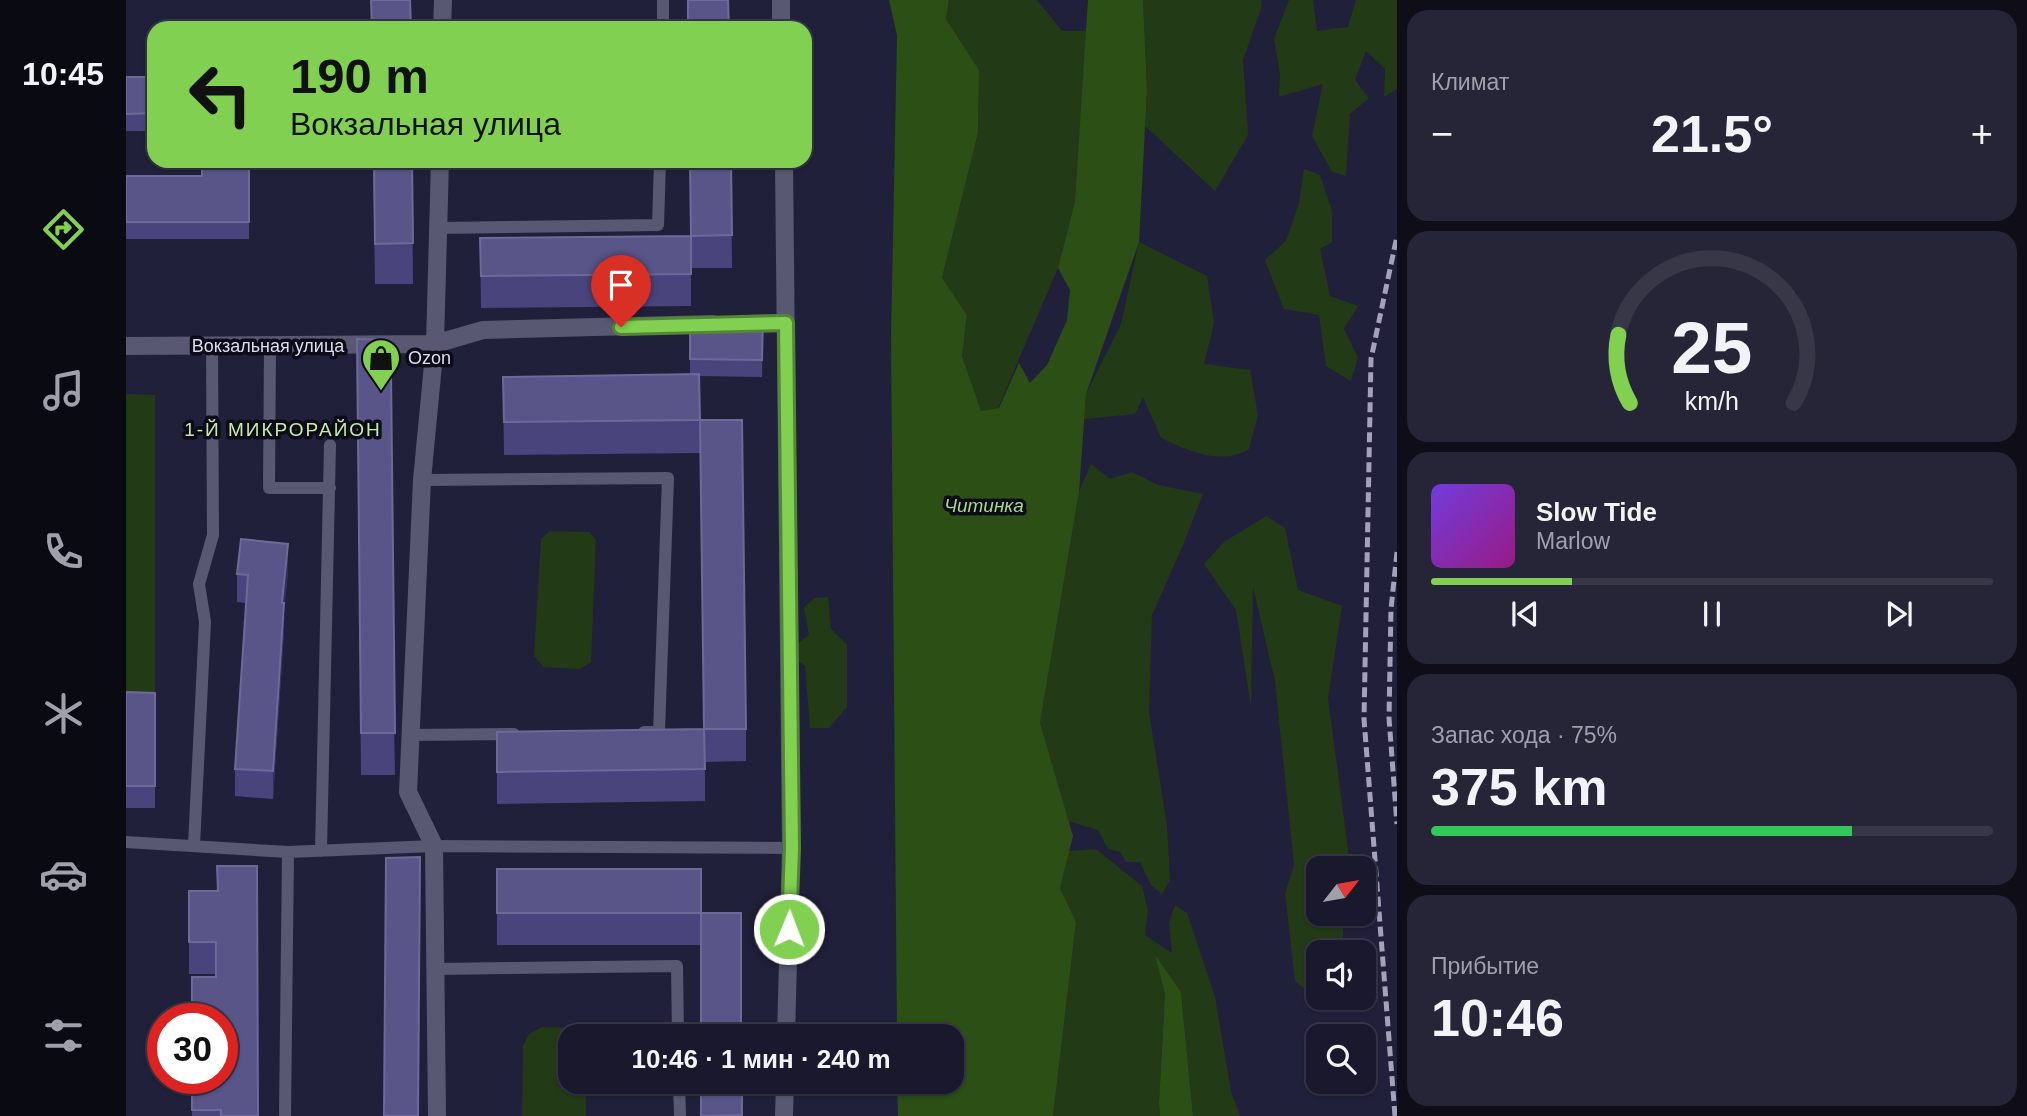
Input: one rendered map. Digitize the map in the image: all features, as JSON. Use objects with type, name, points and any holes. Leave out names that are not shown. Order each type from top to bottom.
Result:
[{"type":"street","points":[[442,21],[443,0]]},
{"type":"street","points":[[781,0],[781,21]]},
{"type":"street","points":[[437,1116],[435,846],[408,792],[422,480],[435,344],[440,168]]},
{"type":"street","points":[[784,168],[792,848],[786,1024]]},
{"type":"street","name":"Вокзальная улица","points":[[126,346],[435,344],[483,330],[786,323]]},
{"type":"street","points":[[784,1116],[785,1094]]},
{"type":"lane","points":[[663,0],[663,21]]},
{"type":"lane","points":[[438,228],[658,225],[660,168]]},
{"type":"lane","points":[[194,846],[205,622],[199,584],[213,535],[212,346]]},
{"type":"lane","points":[[270,346],[269,488],[330,488]]},
{"type":"lane","points":[[321,851],[330,445]]},
{"type":"lane","points":[[422,480],[668,478],[659,732],[631,733]]},
{"type":"lane","points":[[409,735],[534,734]]},
{"type":"lane","points":[[126,842],[288,852],[435,846],[792,848]]},
{"type":"lane","points":[[285,1116],[288,852]]},
{"type":"lane","points":[[436,969],[677,966],[678,1024]]},
{"type":"lane","points":[[679,1094],[680,1116]]},
{"type":"shaded area","points":[[949,0],[1037,0],[1062,31],[1087,31],[1075,201],[1058,268],[998,408],[981,412],[962,356],[967,315],[942,279],[978,133],[979,70],[946,19]]},
{"type":"shaded area","points":[[1143,0],[1261,0],[1262,6],[1243,60],[1248,135],[1215,191],[1145,126],[1147,90]]},
{"type":"shaded area","points":[[1289,0],[1313,0],[1317,31],[1348,27],[1356,0],[1397,0],[1397,89],[1384,97],[1385,69],[1366,51],[1355,80],[1369,98],[1350,114],[1346,176],[1332,172],[1312,136],[1323,84],[1279,97],[1280,74],[1274,39]]},
{"type":"shaded area","points":[[1304,169],[1320,175],[1332,211],[1332,242],[1320,249],[1330,296],[1358,306],[1344,329],[1358,358],[1351,381],[1326,366],[1319,315],[1284,309],[1265,260],[1286,241],[1299,203]]},
{"type":"shaded area","points":[[1139,242],[1207,276],[1214,323],[1204,364],[1250,370],[1258,415],[1249,449],[1227,456],[1205,455],[1161,438],[1143,397],[1135,414],[1084,419],[1086,394],[1121,324]]},
{"type":"shaded area","points":[[126,394],[155,395],[155,714],[126,714]]},
{"type":"shaded area","points":[[1091,464],[1110,479],[1132,472],[1158,485],[1203,494],[1152,615],[1149,712],[1167,826],[1170,880],[1162,894],[1151,885],[1140,862],[1126,862],[1120,852],[1108,849],[1098,830],[1068,821],[1040,723],[1079,492]]},
{"type":"shaded area","points":[[1266,516],[1285,528],[1298,590],[1342,606],[1328,698],[1348,856],[1306,856],[1306,926],[1343,926],[1343,940],[1306,940],[1306,990],[1295,981],[1285,893],[1294,865],[1275,681],[1253,587],[1251,707],[1236,610],[1204,564],[1224,542]]},
{"type":"shaded area","points":[[550,531],[590,532],[596,540],[591,662],[580,669],[544,667],[534,656],[541,539]]},
{"type":"shaded area","points":[[828,597],[831,629],[847,645],[847,707],[829,728],[810,728],[805,666],[797,660],[798,643],[809,635],[804,607],[815,598]]},
{"type":"shaded area","points":[[1096,849],[1142,886],[1148,911],[1145,935],[1172,953],[1169,923],[1175,905],[1187,913],[1215,997],[1231,1091],[1240,1116],[1193,1116],[1181,992],[1156,957],[1165,994],[1160,1116],[1053,1116],[1076,922],[1060,888],[1069,851]]},
{"type":"shaded area","points":[[542,1027],[558,1028],[558,1094],[586,1094],[586,1116],[522,1116],[523,1046],[529,1034]]},
{"type":"water","name":"Читинка","points":[[889,0],[949,0],[946,19],[979,70],[978,133],[942,278],[967,315],[962,356],[981,411],[999,408],[1019,363],[1030,383],[1047,365],[1067,320],[1070,290],[1058,268],[1075,201],[1088,0],[1143,0],[1147,90],[1139,242],[1086,394],[1079,492],[1040,723],[1073,836],[1060,888],[1076,922],[1053,1116],[898,1116],[897,1094],[964,1094],[964,1024],[897,1024],[891,339],[897,35]]},
{"type":"water","points":[[1155,955],[1181,992],[1193,1116],[1160,1116],[1165,994]]},
{"type":"building","points":[[371,0],[410,0],[411,21],[372,21]]},
{"type":"building","points":[[688,0],[728,0],[729,21],[688,21]]},
{"type":"building","points":[[126,77],[147,77],[147,113],[126,114]]},
{"type":"building","points":[[202,168],[249,168],[249,222],[126,222],[126,176],[202,176]]},
{"type":"building","points":[[374,168],[412,168],[413,243],[375,244]]},
{"type":"building","points":[[690,168],[731,168],[732,235],[691,236]]},
{"type":"building","points":[[691,236],[691,274],[481,276],[480,238]]},
{"type":"building","points":[[763,318],[762,360],[690,359],[690,319]]},
{"type":"building","points":[[357,339],[388,340],[386,374],[391,374],[395,733],[361,733]]},
{"type":"building","points":[[699,374],[700,420],[504,422],[503,377]]},
{"type":"building","points":[[700,420],[742,420],[746,729],[704,729]]},
{"type":"building","points":[[241,539],[288,544],[273,771],[235,769],[248,575],[237,574]]},
{"type":"building","points":[[126,692],[155,693],[155,786],[126,786]]},
{"type":"building","points":[[704,729],[705,769],[497,772],[497,732]]},
{"type":"building","points":[[420,857],[418,1116],[384,1116],[386,858]]},
{"type":"building","points":[[217,866],[257,866],[258,1116],[221,1116],[221,1110],[192,1110],[192,1094],[238,1094],[238,1003],[192,1003],[192,977],[216,977],[216,942],[189,942],[189,891],[218,891]]},
{"type":"building","points":[[497,869],[701,869],[701,913],[497,913]]},
{"type":"building","points":[[701,913],[741,913],[741,1024],[701,1024]]},
{"type":"building","points":[[701,1094],[742,1094],[742,1115],[701,1116]]},
{"type":"railway","points":[[1395,1116],[1364,719],[1371,359],[1397,236]]},
{"type":"railway","points":[[1397,552],[1391,609],[1389,718],[1397,824]]},
{"type":"place","name":"Ozon","points":[[381,392]]},
{"type":"district","name":"1-Й МИКРОРАЙОН","points":[[283,429]]},
{"type":"route","points":[[621,327],[786,323],[792,848],[789,929]]}]
